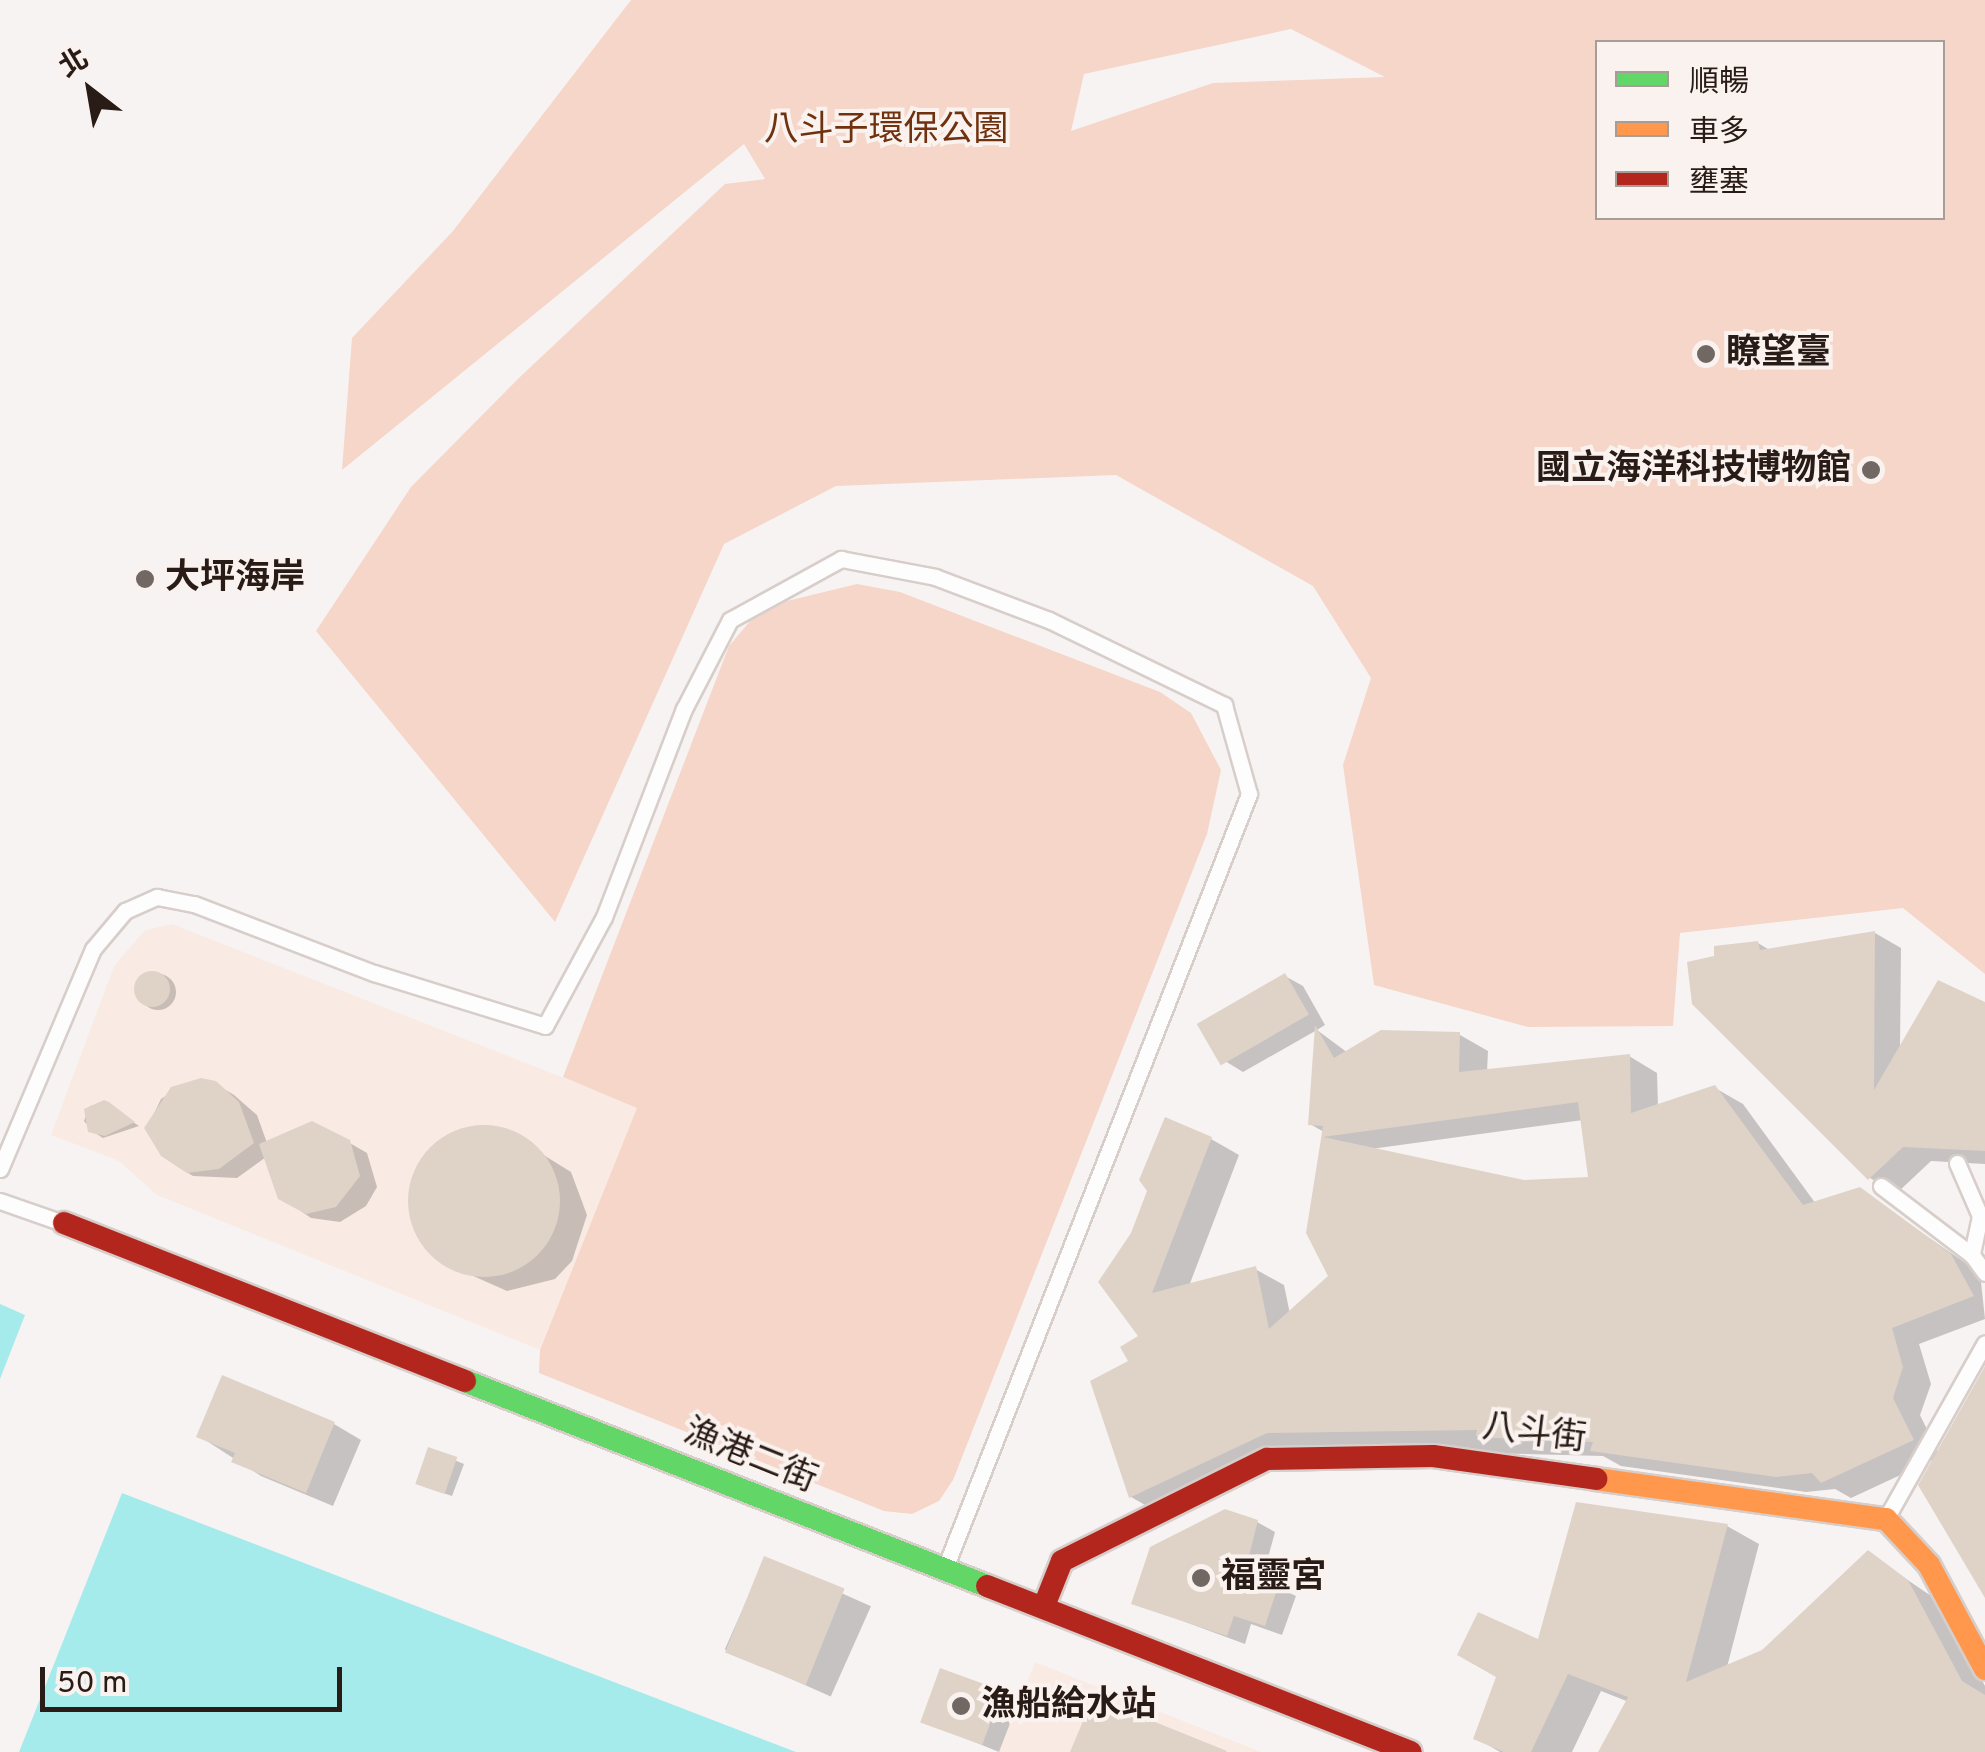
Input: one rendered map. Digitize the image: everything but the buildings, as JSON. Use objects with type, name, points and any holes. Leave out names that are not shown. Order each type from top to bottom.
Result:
[{"type":"street","name":"漁港二街","points":[[64,1223],[944,1572],[1044,1606],[1411,1752]]},
{"type":"street","name":"八斗街","points":[[1044,1606],[1062,1560],[1267,1459],[1433,1456],[1886,1518]]},
{"type":"street","points":[[1886,1518],[1929,1566],[1985,1669]]},
{"type":"lane","points":[[0,1169],[92,949],[124,911],[157,898],[194,904],[374,972],[545,1026],[604,916],[684,709],[730,620],[841,559],[936,577],[1049,620],[1224,704],[1249,794],[944,1572]]},
{"type":"lane","points":[[1957,1163],[1982,1214],[1972,1255]]},
{"type":"lane","points":[[1881,1186],[1972,1255],[1985,1272]]},
{"type":"lane","points":[[0,1201],[64,1223]]},
{"type":"lane","points":[[1886,1518],[1985,1343]]},
{"type":"shaded area","points":[[172,924],[638,1107],[540,1350],[157,1195],[119,1161],[51,1135],[114,966],[145,930]]},
{"type":"shaded area","points":[[1035,1662],[1261,1752],[999,1752]]},
{"type":"green space","name":"八斗子環保公園","points":[[631,0],[1985,0],[1985,974],[1903,908],[1680,933],[1673,1026],[1528,1027],[1374,985],[1343,765],[1371,678],[1313,586],[1116,475],[836,486],[724,544],[555,922],[316,631],[411,487],[521,376],[725,184],[765,179],[744,144],[342,470],[352,338],[453,231]],"holes":[[[1291,29],[1385,77],[1213,83],[1071,131],[1084,74]]]},
{"type":"green space","points":[[857,584],[900,592],[1160,692],[1191,713],[1221,770],[1207,834],[953,1480],[939,1501],[912,1514],[884,1511],[539,1373],[540,1350],[637,1108],[563,1077],[729,646],[751,620],[787,601]]},
{"type":"water","points":[[0,1304],[25,1315],[0,1379]]},
{"type":"water","points":[[122,1493],[796,1752],[19,1752]]},
{"type":"traffic: fast","points":[[465,1381],[987,1586]]},
{"type":"traffic: slow","points":[[1596,1479],[1886,1519],[1929,1565],[1985,1669]]},
{"type":"traffic: jam","points":[[64,1223],[465,1381]]},
{"type":"traffic: jam","points":[[1044,1606],[1062,1561],[1267,1459],[1433,1456],[1596,1479]]},
{"type":"traffic: jam","points":[[987,1586],[1411,1752]]},
{"type":"place","name":"瞭望臺","points":[[1706,354]]},
{"type":"place","name":"國立海洋科技博物館","points":[[1871,470]]},
{"type":"place","name":"大坪海岸","points":[[145,579]]},
{"type":"place","name":"福靈宮","points":[[1201,1578]]},
{"type":"place","name":"漁船給水站","points":[[961,1706]]}]
